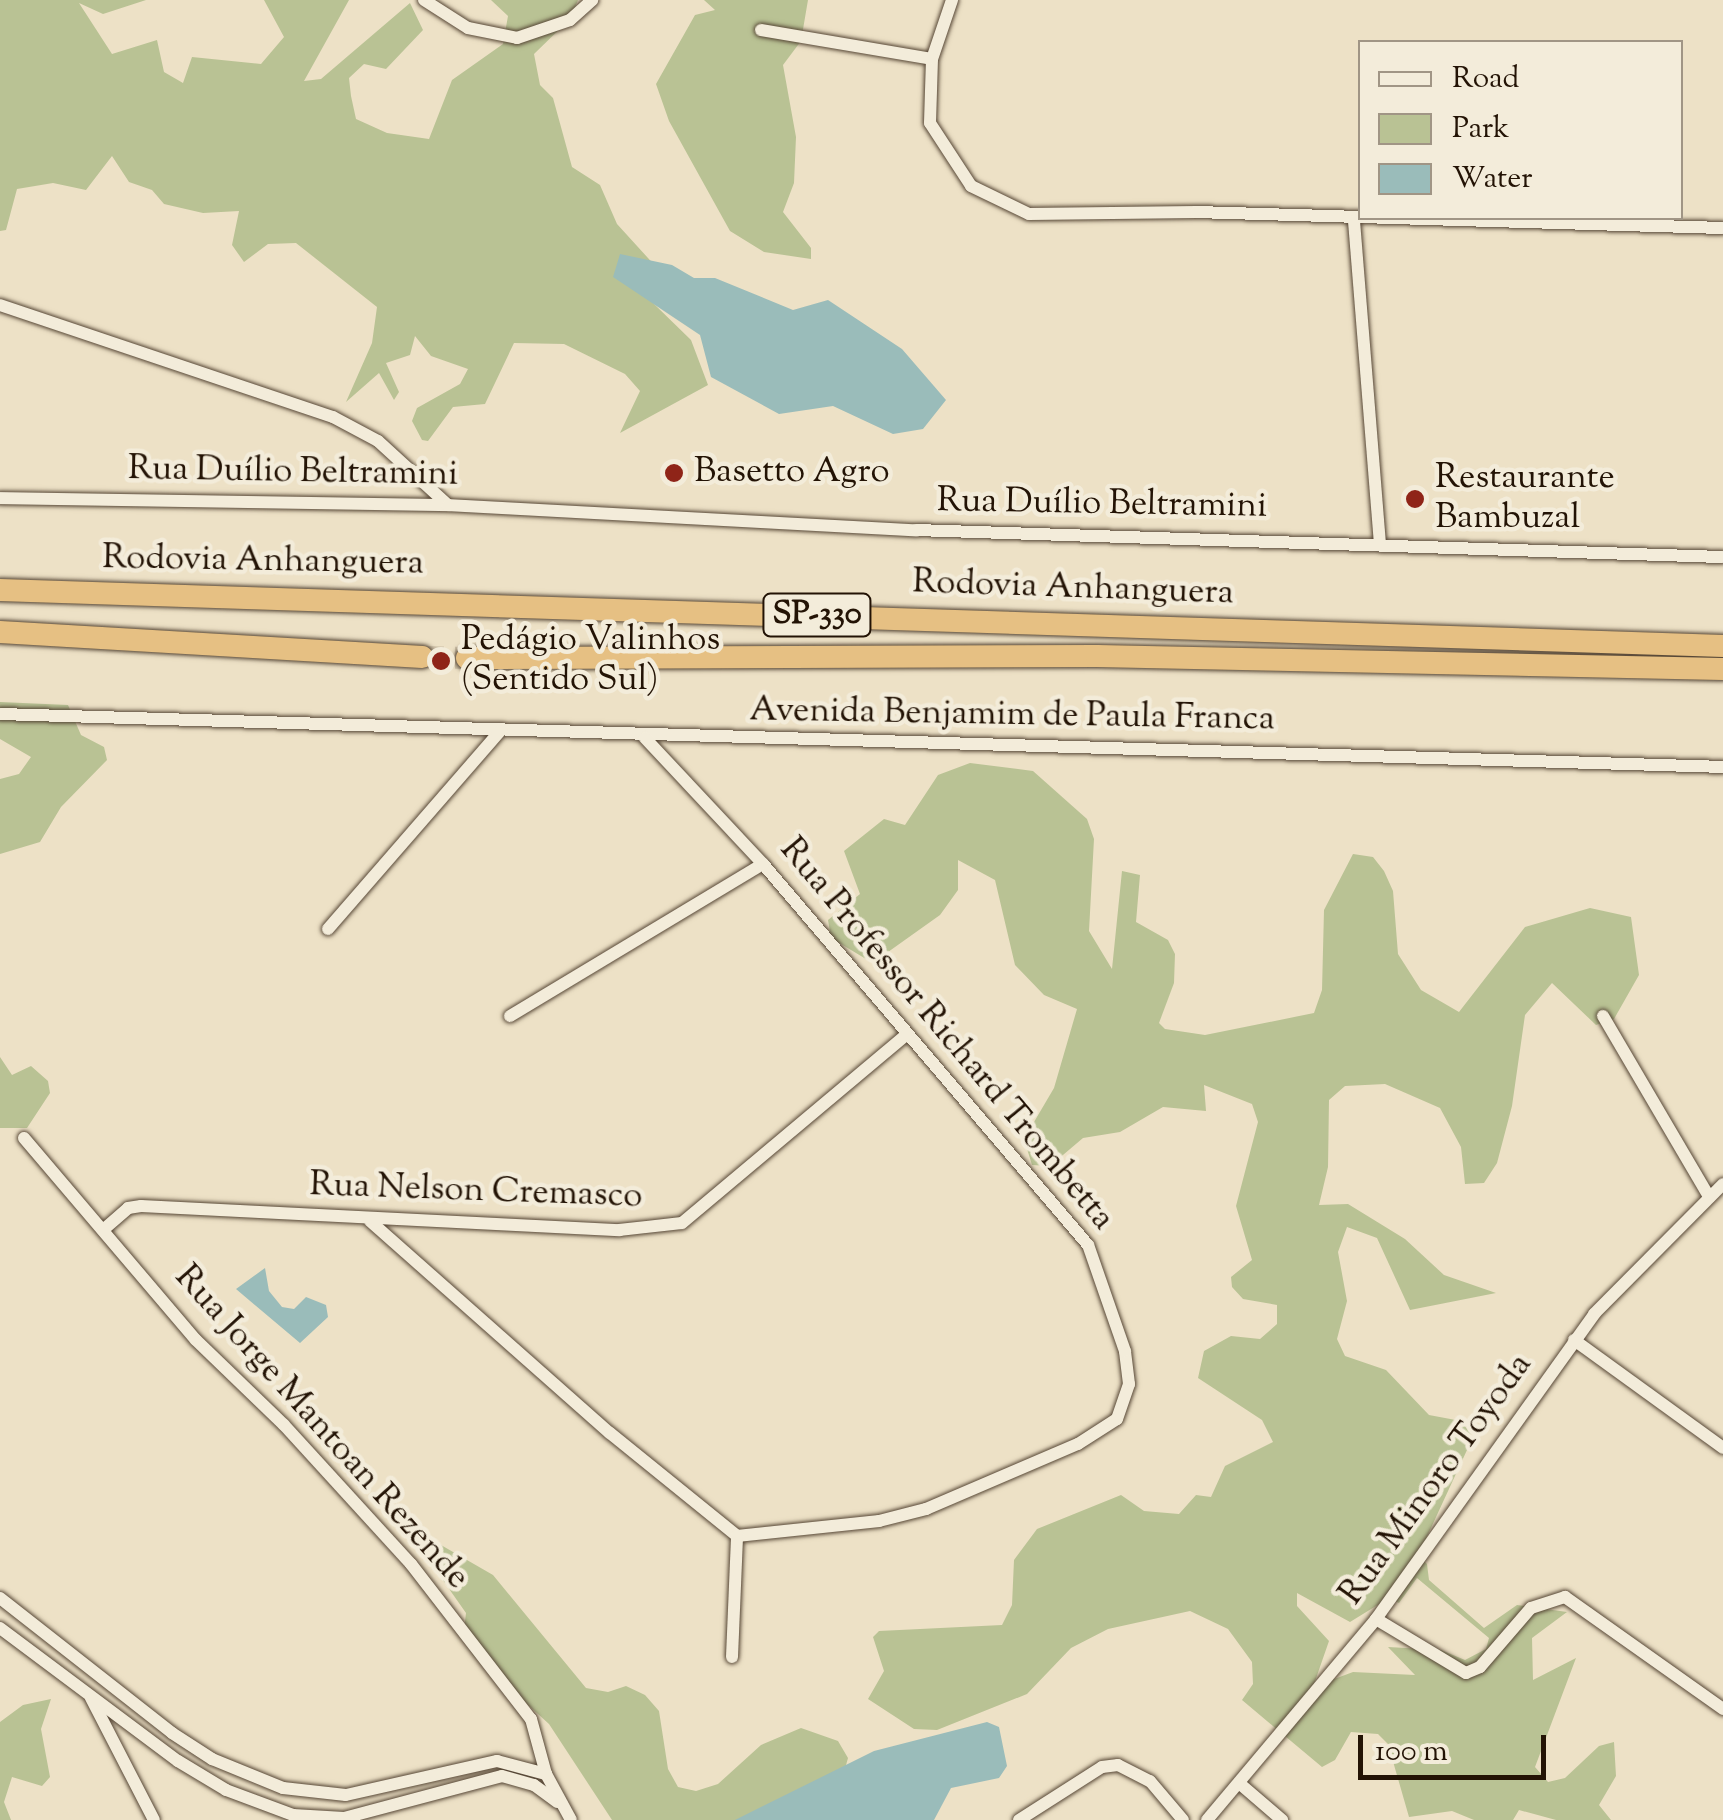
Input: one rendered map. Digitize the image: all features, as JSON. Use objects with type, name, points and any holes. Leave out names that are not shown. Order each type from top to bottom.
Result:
[{"type":"highway","name":"Rodovia Anhanguera","points":[[0,590],[1723,646]]},
{"type":"highway","points":[[0,632],[422,657]]},
{"type":"highway","name":"Rodovia Anhanguera","points":[[467,658],[1097,656],[1723,668]]},
{"type":"street","points":[[424,0],[468,28],[517,38],[570,20],[592,0]]},
{"type":"street","points":[[952,0],[932,60],[930,123],[941,148],[971,186],[1003,206],[1062,218],[1196,212],[1354,221],[1723,228]]},
{"type":"street","points":[[761,30],[932,60]]},
{"type":"street","points":[[1354,221],[1380,545]]},
{"type":"street","points":[[0,305],[333,417],[406,462],[448,505]]},
{"type":"street","name":"Rua Duílio Beltramini","points":[[0,498],[448,505],[916,530],[1723,558]]},
{"type":"street","name":"Avenida Benjamim de Paula Franca","points":[[0,714],[645,738],[1190,748],[1723,767]]},
{"type":"street","points":[[328,930],[502,730]]},
{"type":"street","name":"Rua Professor Richard Trombetta","points":[[645,738],[763,864],[1088,1245],[1126,1350],[1123,1406],[1109,1426],[1078,1444],[926,1509],[879,1521],[737,1536]]},
{"type":"street","points":[[510,1016],[763,864]]},
{"type":"street","points":[[1602,1016],[1710,1197]]},
{"type":"street","name":"Rua Nelson Cremasco","points":[[104,1230],[128,1208],[141,1206],[370,1221],[619,1230],[682,1223],[907,1034]]},
{"type":"street","name":"Rua Jorge Mantoan Rezende","points":[[24,1138],[196,1340],[284,1425],[411,1564],[519,1700],[537,1732],[546,1774],[567,1814]]},
{"type":"street","name":"Rua Minoro Toyoda","points":[[1207,1820],[1376,1619],[1574,1340],[1616,1288],[1723,1184]]},
{"type":"street","points":[[370,1221],[737,1536],[732,1657]]},
{"type":"street","points":[[1574,1340],[1723,1448]]},
{"type":"street","points":[[1376,1619],[1466,1673],[1480,1668],[1531,1608],[1565,1597],[1723,1709]]},
{"type":"street","points":[[0,1598],[212,1759],[283,1788],[346,1796],[497,1761],[546,1774]]},
{"type":"street","points":[[0,1628],[178,1761],[226,1790],[292,1815],[344,1818],[502,1776],[534,1785],[567,1814]]},
{"type":"street","points":[[89,1693],[154,1820]]},
{"type":"street","points":[[1020,1820],[1102,1767],[1118,1764],[1150,1781],[1183,1820]]},
{"type":"street","points":[[1240,1783],[1282,1820]]},
{"type":"green space","points":[[0,0],[146,0],[103,14],[79,3],[112,54],[157,40],[164,72],[183,83],[192,57],[261,64],[284,37],[264,0],[349,0],[304,81],[321,79],[410,3],[423,30],[386,69],[364,64],[349,78],[351,96],[356,119],[387,133],[429,139],[452,80],[503,44],[508,16],[491,0],[578,0],[570,19],[534,54],[540,85],[553,98],[572,167],[600,185],[617,224],[658,269],[652,302],[691,340],[708,385],[620,433],[640,391],[625,374],[564,344],[514,343],[485,404],[453,407],[428,441],[422,440],[412,421],[417,408],[460,384],[468,369],[431,356],[415,336],[410,355],[386,363],[399,392],[394,400],[379,373],[346,402],[372,343],[377,307],[296,243],[268,244],[244,262],[232,245],[239,211],[203,213],[164,204],[152,190],[129,182],[112,156],[86,190],[53,183],[17,189],[6,230],[0,231]]},
{"type":"green space","points":[[704,0],[808,0],[801,41],[783,65],[796,137],[794,183],[783,212],[811,248],[811,259],[764,252],[730,231],[669,121],[656,84],[695,15],[715,10]]},
{"type":"green space","points":[[0,702],[68,705],[81,735],[104,747],[107,760],[61,807],[40,842],[0,854],[0,779],[19,774],[31,757],[0,739]]},
{"type":"green space","points":[[970,763],[1033,771],[1087,819],[1094,839],[1089,931],[1112,969],[1122,871],[1140,875],[1136,922],[1168,940],[1175,954],[1174,983],[1159,1023],[1165,1029],[1205,1035],[1314,1013],[1322,990],[1324,910],[1353,854],[1373,857],[1384,871],[1393,891],[1398,954],[1421,990],[1459,1012],[1525,927],[1590,908],[1631,917],[1639,975],[1614,1019],[1596,1025],[1552,983],[1525,1015],[1512,1106],[1497,1163],[1484,1183],[1465,1184],[1461,1147],[1440,1108],[1385,1084],[1345,1086],[1329,1100],[1328,1167],[1319,1205],[1348,1204],[1405,1239],[1444,1275],[1496,1293],[1410,1310],[1377,1238],[1347,1227],[1338,1252],[1347,1301],[1337,1339],[1345,1356],[1386,1370],[1429,1415],[1461,1421],[1473,1437],[1418,1556],[1427,1564],[1429,1580],[1484,1628],[1517,1605],[1567,1612],[1532,1638],[1533,1680],[1576,1658],[1535,1767],[1548,1782],[1565,1778],[1599,1746],[1614,1742],[1616,1776],[1599,1805],[1611,1820],[1556,1820],[1519,1810],[1513,1820],[1474,1820],[1452,1811],[1409,1817],[1388,1744],[1378,1734],[1351,1732],[1335,1760],[1322,1767],[1242,1700],[1253,1684],[1252,1662],[1228,1629],[1190,1611],[1108,1629],[1071,1648],[1027,1694],[937,1730],[914,1729],[868,1699],[884,1671],[873,1637],[879,1631],[1002,1625],[1012,1605],[1014,1560],[1037,1529],[1121,1495],[1144,1511],[1179,1514],[1196,1495],[1211,1497],[1225,1466],[1273,1442],[1262,1420],[1198,1378],[1204,1351],[1231,1336],[1260,1339],[1277,1324],[1277,1305],[1243,1299],[1232,1287],[1231,1277],[1252,1260],[1236,1206],[1258,1122],[1252,1104],[1204,1085],[1206,1111],[1163,1107],[1120,1132],[1083,1138],[1050,1166],[1032,1165],[1024,1139],[1054,1088],[1077,1009],[1044,995],[1015,965],[995,880],[958,860],[958,890],[940,915],[881,957],[866,959],[831,938],[828,920],[860,894],[844,851],[884,819],[905,825],[938,775]],"holes":[[[1417,1578],[1489,1638],[1486,1649],[1465,1660],[1441,1650],[1388,1647],[1415,1675],[1353,1672],[1313,1687],[1329,1641],[1297,1606],[1297,1593],[1350,1622],[1389,1598],[1399,1603]]]},
{"type":"green space","points":[[0,1057],[12,1075],[31,1066],[48,1081],[50,1093],[27,1128],[0,1128]]},
{"type":"green space","points":[[414,1539],[434,1541],[493,1575],[586,1688],[608,1692],[626,1686],[645,1695],[659,1711],[668,1769],[678,1787],[696,1791],[718,1784],[761,1745],[801,1728],[838,1741],[848,1758],[843,1776],[768,1820],[612,1820],[549,1724],[473,1655],[463,1638],[466,1613]]},
{"type":"green space","points":[[51,1699],[41,1729],[50,1777],[42,1786],[12,1777],[4,1802],[11,1820],[0,1820],[0,1722],[23,1705]]},
{"type":"water","points":[[620,254],[672,265],[694,278],[715,278],[793,310],[828,300],[902,349],[946,400],[923,429],[893,434],[833,406],[779,414],[711,377],[700,335],[613,277]]},
{"type":"water","points":[[265,1268],[269,1291],[282,1307],[294,1309],[306,1297],[326,1305],[328,1317],[300,1343],[236,1289]]},
{"type":"water","points":[[987,1722],[999,1727],[1007,1766],[999,1778],[951,1788],[934,1820],[735,1820],[874,1751]]},
{"type":"tunnel","points":[[422,657],[467,658]]},
{"type":"place","name":"Basetto Agro","points":[[674,473]]},
{"type":"place","name":"Restaurante Bambuzal","points":[[1415,499]]},
{"type":"place","name":"Pedágio Valinhos (Sentido Sul)","points":[[441,661]]}]
